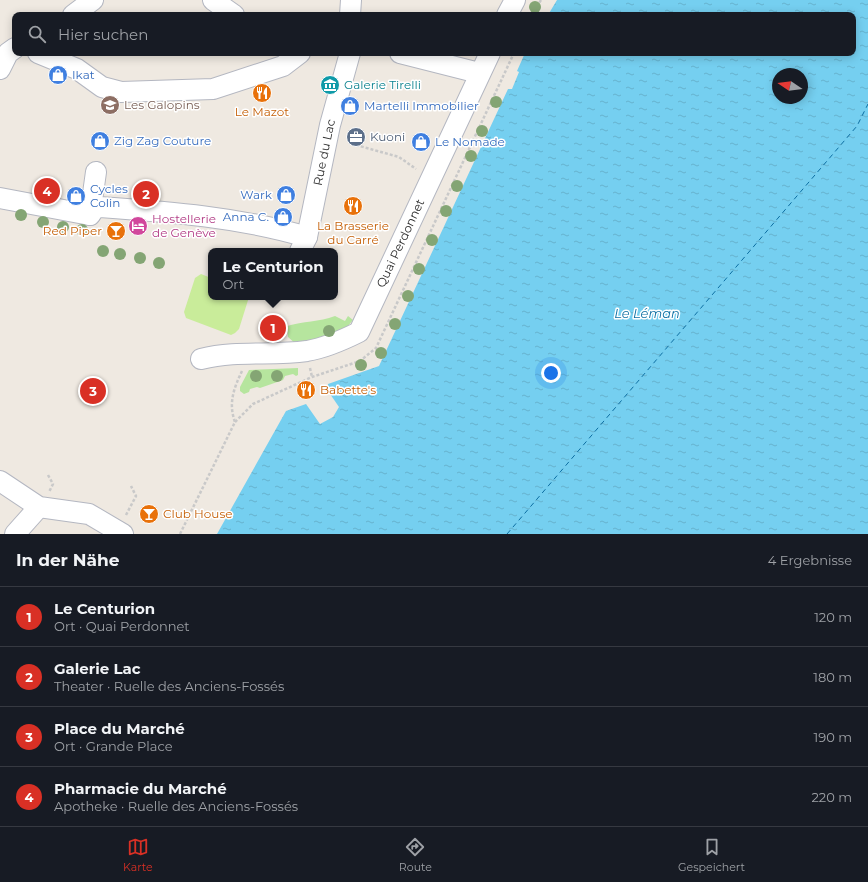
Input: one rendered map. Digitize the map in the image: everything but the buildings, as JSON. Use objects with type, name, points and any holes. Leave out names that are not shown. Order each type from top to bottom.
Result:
[{"type":"street","points":[[77,12],[93,0]]},
{"type":"street","points":[[213,0],[230,12]]},
{"type":"street","points":[[350,12],[351,0]]},
{"type":"street","points":[[508,12],[515,0]]},
{"type":"street","points":[[0,43],[12,44]]},
{"type":"street","points":[[0,69],[8,54],[12,51]]},
{"type":"street","points":[[45,56],[106,80],[121,92],[213,89],[277,60],[290,56]]},
{"type":"street","name":"Rue du Lac","points":[[304,244],[330,125],[349,56]]},
{"type":"street","points":[[412,56],[479,73]]},
{"type":"street","name":"Quai Perdonnet","points":[[201,359],[236,353],[269,354],[316,349],[359,332],[479,73],[488,56]]},
{"type":"street","points":[[90,215],[96,172]]},
{"type":"street","points":[[0,198],[90,215]]},
{"type":"street","points":[[90,215],[94,208],[100,206],[207,216],[280,230],[304,244]]},
{"type":"street","points":[[0,481],[38,507],[89,514],[120,532]]},
{"type":"street","points":[[15,534],[38,507]]},
{"type":"path","points":[[533,12],[541,0]]},
{"type":"path","points":[[356,145],[399,157],[432,176]]},
{"type":"path","points":[[180,534],[235,422],[231,411],[233,390],[251,353]]},
{"type":"path","points":[[120,532],[136,496],[131,486]]},
{"type":"green space","points":[[201,274],[208,277],[208,300],[248,300],[239,329],[235,333],[231,335],[186,318],[184,312],[195,278]]},
{"type":"green space","points":[[335,316],[345,321],[348,316],[353,320],[341,334],[297,345],[288,337],[287,326]]},
{"type":"green space","points":[[298,368],[298,375],[296,376],[293,374],[285,376],[283,380],[260,388],[257,387],[250,389],[249,392],[244,394],[240,391],[240,387],[249,370]]},
{"type":"water","name":"Le Léman","points":[[557,0],[868,0],[868,534],[217,534],[286,411],[306,404],[320,424],[333,417],[339,407],[328,391],[328,384],[379,366],[508,89],[512,89],[519,72],[517,71],[524,56],[856,56],[856,12],[550,12]]},
{"type":"ferry route","points":[[507,534],[857,126],[868,104]]},
{"type":"place","name":"Ikat","points":[[58,75]]},
{"type":"place","name":"Galerie Tirelli","points":[[330,85]]},
{"type":"place","name":"Le Mazot","points":[[262,93]]},
{"type":"place","name":"Les Galopins","points":[[110,105]]},
{"type":"place","name":"Martelli Immobilier","points":[[350,106]]},
{"type":"place","name":"Kuoni","points":[[356,137]]},
{"type":"place","name":"Zig Zag Couture","points":[[100,141]]},
{"type":"place","name":"Le Nomade","points":[[421,142]]},
{"type":"place","name":"Pharmacie du Marché","points":[[47,191]]},
{"type":"place","name":"Galerie Lac","points":[[146,194]]},
{"type":"place","name":"Wark","points":[[286,195]]},
{"type":"place","name":"Cycles Colin","points":[[76,196]]},
{"type":"place","name":"La Brasserie du Carré","points":[[353,206]]},
{"type":"place","name":"Anna C.","points":[[283,217]]},
{"type":"place","name":"Hostellerie de Genève","points":[[138,226]]},
{"type":"place","name":"Red Piper","points":[[116,231]]},
{"type":"place","name":"Le Centurion","points":[[273,328]]},
{"type":"place","name":"Babette's","points":[[306,390]]},
{"type":"place","name":"Place du Marché","points":[[93,391]]},
{"type":"place","name":"Club House","points":[[149,514]]}]
